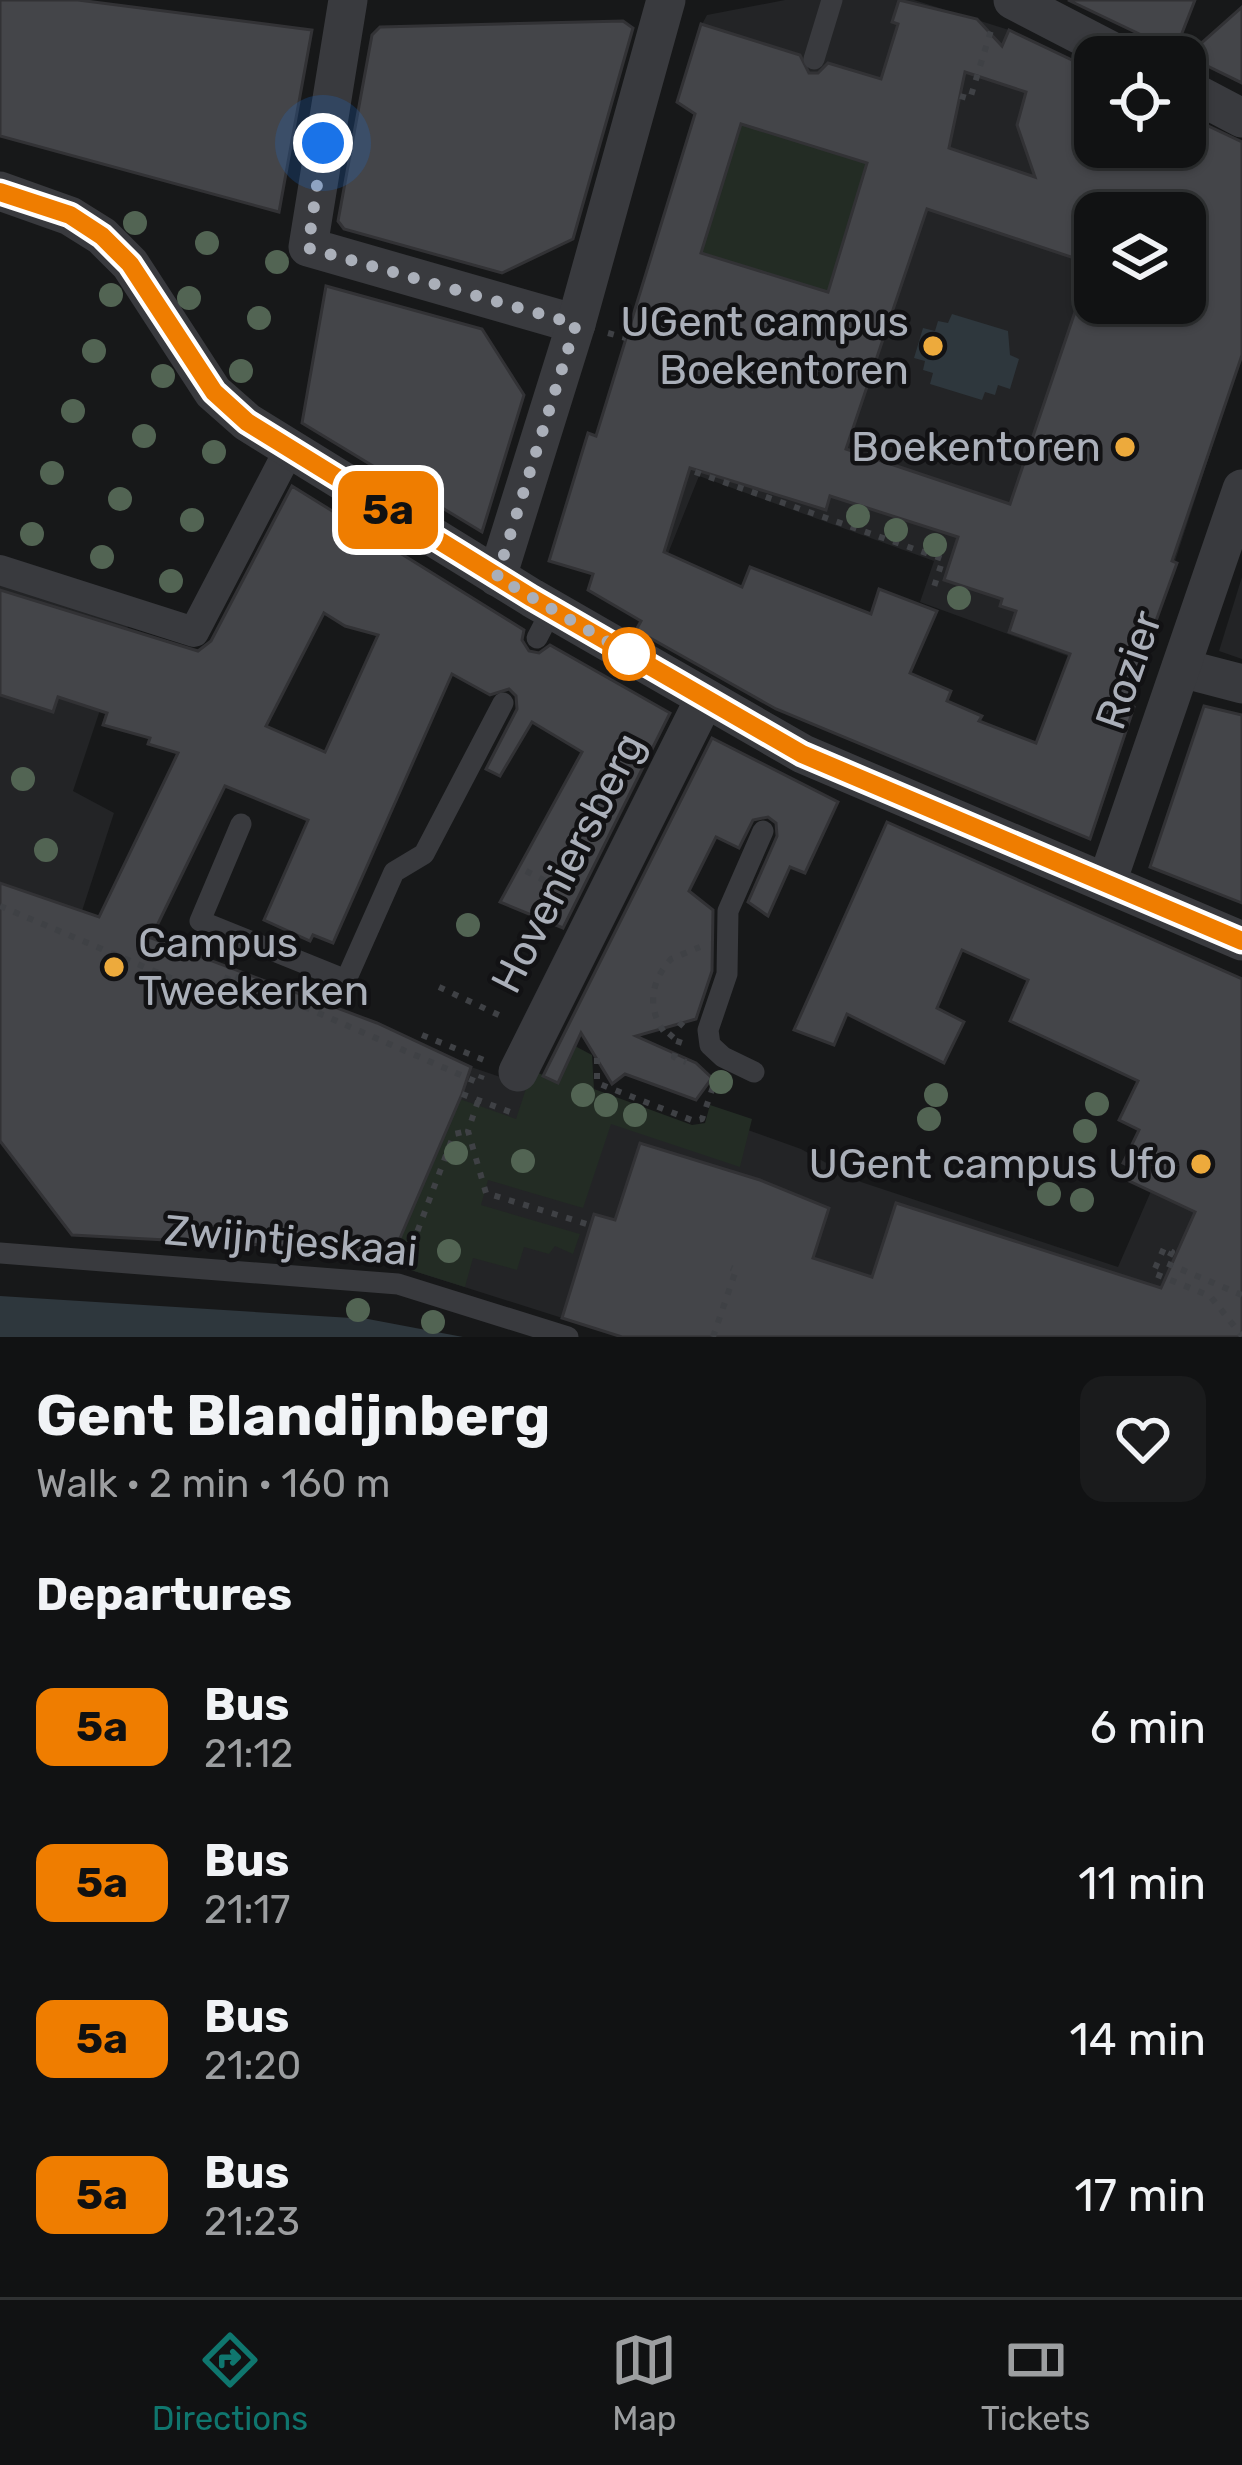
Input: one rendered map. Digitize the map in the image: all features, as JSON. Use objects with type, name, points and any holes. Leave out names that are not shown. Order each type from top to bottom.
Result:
[{"type":"street","points":[[347,0],[308,248],[576,324]]},
{"type":"street","points":[[497,577],[576,324],[666,0]]},
{"type":"street","points":[[1002,15],[1074,40]]},
{"type":"street","points":[[1206,99],[1242,118]]},
{"type":"street","points":[[0,191],[70,215],[102,236],[130,264],[214,392],[289,450],[497,577],[545,624],[705,698],[796,767],[1107,882],[1242,941]]},
{"type":"street","points":[[0,570],[194,632],[289,450]]},
{"type":"street","name":"Rozier","points":[[1107,882],[1242,489]]},
{"type":"street","points":[[1181,668],[1242,684]]},
{"type":"street","name":"Hoveniersberg","points":[[506,1059],[597,907],[705,698]]},
{"type":"lane","points":[[814,59],[832,0]]},
{"type":"lane","points":[[241,824],[200,921],[346,980],[394,872],[424,854],[503,703]]},
{"type":"lane","points":[[754,1072],[723,1057],[710,1045],[708,1030],[728,974],[728,911],[763,831]]},
{"type":"lane","name":"Zwijntjeskaai","points":[[0,1253],[398,1284],[568,1337]]},
{"type":"path","points":[[960,96],[970,99],[1002,15]]},
{"type":"path","points":[[694,472],[943,559],[932,593]]},
{"type":"path","points":[[526,871],[597,907]]},
{"type":"path","points":[[0,906],[218,998],[230,974],[479,1084],[506,1059]]},
{"type":"path","points":[[689,1015],[669,1038],[656,1024],[652,1005],[664,965],[678,953],[700,947]]},
{"type":"path","points":[[439,987],[504,1015],[499,1030]]},
{"type":"path","points":[[422,1035],[455,1050]]},
{"type":"path","points":[[597,1058],[597,1083],[694,1121],[702,1119],[710,1094]]},
{"type":"path","points":[[462,1094],[502,1110]]},
{"type":"path","points":[[478,1101],[467,1131],[486,1193],[590,1226]]},
{"type":"path","points":[[398,1284],[454,1134],[467,1131]]},
{"type":"path","points":[[1241,1292],[1166,1263],[1172,1252],[1164,1248],[1153,1273],[1210,1296],[1242,1336]]},
{"type":"path","points":[[713,1337],[736,1270],[730,1268]]},
{"type":"shaded area","name":"UGent campus Boekentoren","points":[[785,0],[914,0],[1009,30],[1074,61],[1074,168],[1206,168],[1206,125],[1242,142],[1242,355],[1136,681],[920,602],[934,561],[699,476],[641,621],[588,590],[592,574],[550,560],[588,433],[596,435],[696,109],[677,101],[707,15]]},
{"type":"shaded area","points":[[741,124],[867,163],[828,292],[701,253]]},
{"type":"shaded area","points":[[952,314],[1008,331],[1010,355],[1019,359],[1010,389],[998,385],[995,395],[985,392],[982,400],[930,384],[933,373],[923,370],[925,361],[914,358],[923,328],[935,331],[938,321],[948,323]]},
{"type":"shaded area","points":[[1242,577],[1242,659],[1219,651]]},
{"type":"shaded area","name":"Campus Tweekerken","points":[[0,580],[129,623],[73,791],[114,813],[82,911],[377,1023],[471,1067],[740,1158],[748,1130],[801,1149],[861,1182],[1118,1267],[1242,982],[1242,1337],[622,1337],[395,1265],[394,1252],[72,1235],[0,1141]]},
{"type":"shaded area","points":[[575,1046],[592,1055],[594,1089],[692,1125],[705,1123],[710,1105],[752,1119],[740,1167],[611,1124],[583,1208],[488,1180],[481,1205],[580,1234],[573,1254],[555,1246],[549,1254],[524,1247],[517,1270],[473,1258],[465,1287],[395,1265],[394,1252],[460,1099],[516,1119],[532,1070],[558,1082]]},
{"type":"shaded area","points":[[0,1296],[368,1319],[463,1337],[0,1337]]},
{"type":"building","points":[[0,0],[78,0],[312,30],[279,212],[0,136]]},
{"type":"building","name":"UGent campus Boekentoren","points":[[899,0],[977,19],[1002,46],[1009,30],[1074,61],[1074,168],[1206,168],[1206,125],[1242,142],[1242,355],[1172,561],[1177,563],[1144,654],[1129,705],[1134,707],[1090,839],[776,709],[636,630],[641,621],[588,590],[593,574],[549,561],[588,433],[596,436],[695,114],[677,102],[701,24],[800,55],[809,73],[818,73],[828,63],[881,79],[898,24],[892,22]],"holes":[[[965,72],[1026,92],[1017,125],[1035,177],[949,148]],[[741,124],[867,163],[828,292],[701,253]],[[1074,192],[1206,192],[1206,324],[1074,324],[1074,315],[1010,504],[846,449],[927,209],[1074,258]],[[690,468],[826,510],[830,496],[958,537],[944,580],[1002,599],[1000,606],[1016,611],[1009,632],[1070,654],[1036,743],[979,721],[982,716],[947,701],[951,691],[910,673],[937,611],[879,589],[871,614],[750,567],[742,587],[664,552]]]},
{"type":"building","points":[[1068,0],[1195,0],[1181,36],[1144,36]]},
{"type":"building","points":[[1242,7],[1242,83],[1206,65],[1206,39]]},
{"type":"building","points":[[623,21],[633,28],[573,239],[502,273],[344,229],[338,221],[372,35],[380,27]]},
{"type":"building","points":[[326,286],[482,329],[524,395],[482,532],[302,423]]},
{"type":"building","points":[[292,486],[524,630],[522,640],[529,651],[539,653],[550,645],[670,713],[563,928],[500,902],[582,752],[532,722],[500,776],[486,769],[517,709],[516,696],[509,689],[490,695],[452,674],[333,943],[313,935],[310,941],[264,920],[308,820],[225,786],[151,938],[377,1023],[471,1067],[394,1252],[72,1235],[0,1141],[0,883],[99,917],[178,753],[148,744],[150,738],[103,725],[107,713],[58,697],[53,712],[0,695],[0,590],[198,651],[211,641]],"holes":[[[324,613],[345,626],[378,635],[325,752],[266,726]]]},
{"type":"building","points":[[1204,706],[1242,715],[1242,903],[1150,867]]},
{"type":"building","points":[[712,738],[838,802],[805,873],[790,867],[768,916],[748,902],[777,836],[776,823],[768,817],[753,820],[739,848],[716,837],[689,891],[713,910],[712,971],[696,1019],[636,1036],[696,1063],[712,1078],[696,1100],[625,1074],[612,1084],[581,1033],[558,1083],[543,1076]]},
{"type":"building","points":[[887,822],[1242,979],[1242,1337],[622,1337],[562,1318],[594,1214],[615,1220],[640,1143],[760,1180],[829,1208],[813,1258],[872,1277],[896,1203],[1161,1288],[1195,1212],[1125,1179],[1131,1167],[1123,1163],[1139,1130],[1119,1120],[1138,1081],[1010,1021],[1028,980],[962,950],[937,1008],[964,1022],[944,1063],[847,1014],[834,1045],[794,1030]]},
{"type":"bus line","name":"5a","points":[[0,192],[70,215],[102,236],[130,264],[185,356],[247,422],[532,598],[802,754],[1242,941]]},
{"type":"place","name":"UGent campus Boekentoren","points":[[933,346]]},
{"type":"place","name":"Boekentoren","points":[[1125,447]]},
{"type":"place","name":"Campus Tweekerken","points":[[114,967]]},
{"type":"place","name":"UGent campus Ufo","points":[[1201,1164]]},
{"type":"route","points":[[323,143],[308,248],[576,324],[497,577],[629,654]]}]
